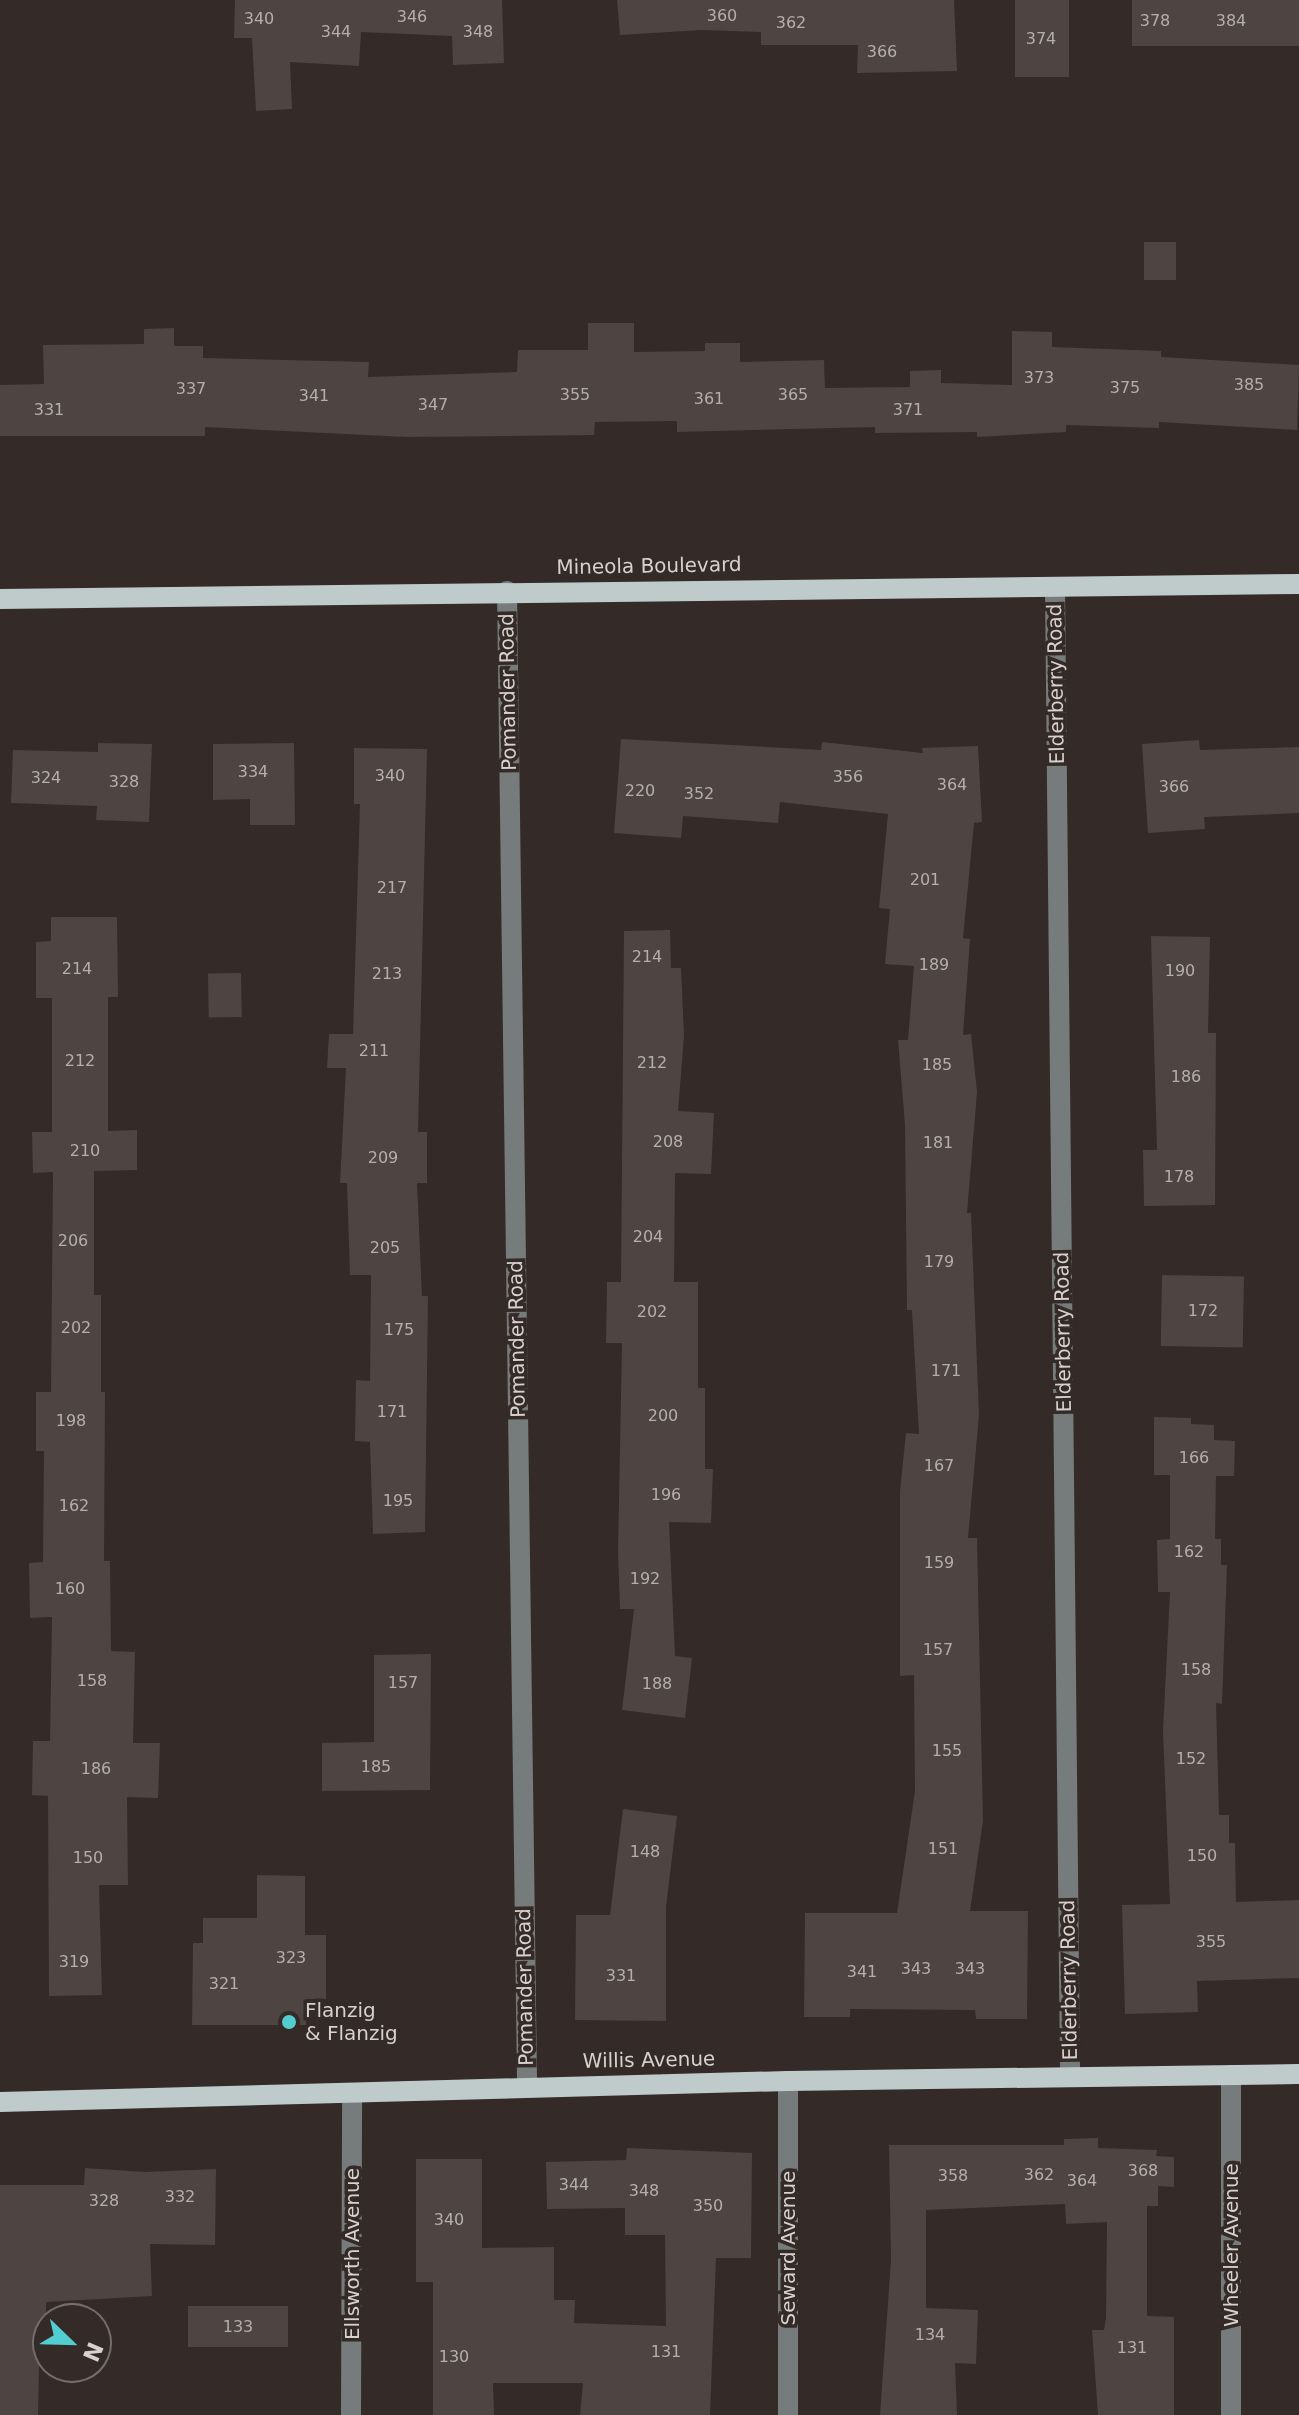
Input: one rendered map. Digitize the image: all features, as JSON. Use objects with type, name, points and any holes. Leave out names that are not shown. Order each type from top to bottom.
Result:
[{"type":"main road","name":"Mineola Boulevard","points":[[0,599],[1299,584]]},
{"type":"main road","name":"Willis Avenue","points":[[0,2102],[788,2081],[1299,2074]]},
{"type":"street","name":"Elderberry Road","points":[[1055,587],[1070,2077]]},
{"type":"street","name":"Pomander Road","points":[[507,591],[527,2087]]},
{"type":"street","name":"Wheeler Avenue","points":[[1231,2075],[1231,2415]]},
{"type":"street","name":"Seward Avenue","points":[[788,2081],[788,2415]]},
{"type":"street","name":"Ellsworth Avenue","points":[[351,2415],[352,2093]]},
{"type":"building","points":[[235,0],[502,0],[504,63],[453,65],[452,36],[361,32],[359,66],[290,62],[292,109],[256,111],[252,38],[234,38]]},
{"type":"building","points":[[617,0],[954,0],[957,71],[857,73],[858,45],[761,45],[761,32],[701,30],[620,35]]},
{"type":"building","points":[[1015,0],[1069,0],[1069,77],[1015,77]]},
{"type":"building","points":[[1132,0],[1299,0],[1299,46],[1132,46]]},
{"type":"building","points":[[1144,242],[1176,242],[1176,280],[1144,280]]},
{"type":"building","points":[[588,323],[634,323],[634,352],[705,351],[705,343],[740,343],[740,362],[824,360],[825,388],[910,387],[910,371],[941,370],[941,383],[1012,385],[1012,331],[1052,332],[1052,347],[1161,351],[1161,357],[1299,365],[1297,430],[1159,422],[1159,428],[1066,425],[1066,432],[977,437],[977,432],[875,433],[875,427],[677,432],[677,421],[595,422],[594,435],[406,437],[205,427],[205,436],[0,436],[0,385],[44,384],[43,345],[144,344],[144,329],[174,328],[174,346],[203,346],[203,358],[369,362],[368,377],[517,372],[518,350],[588,350]]},
{"type":"building","points":[[621,739],[821,750],[822,742],[923,753],[922,748],[978,746],[982,822],[974,823],[963,938],[970,939],[963,1035],[971,1034],[977,1092],[967,1213],[971,1213],[979,1415],[968,1538],[977,1538],[983,1821],[970,1911],[1028,1911],[1027,2019],[976,2019],[975,2010],[850,2009],[850,2017],[804,2017],[805,1913],[897,1913],[915,1791],[914,1675],[900,1676],[900,1491],[906,1433],[919,1434],[912,1310],[907,1310],[905,1125],[898,1040],[908,1040],[914,966],[885,964],[890,909],[879,908],[888,814],[780,802],[778,823],[683,816],[681,838],[614,833]]},
{"type":"building","points":[[1199,740],[1200,750],[1299,747],[1299,813],[1204,817],[1205,829],[1148,833],[1142,744]]},
{"type":"building","points":[[98,743],[152,744],[149,822],[96,820],[97,806],[11,803],[13,750],[98,752]]},
{"type":"building","points":[[294,743],[295,825],[250,825],[250,799],[213,800],[213,744]]},
{"type":"building","points":[[354,748],[427,749],[418,1132],[427,1132],[427,1183],[417,1183],[422,1296],[428,1296],[425,1532],[373,1534],[370,1442],[355,1441],[356,1380],[370,1381],[371,1275],[350,1275],[347,1183],[340,1183],[346,1068],[327,1068],[329,1034],[353,1034],[360,804],[354,804]]},
{"type":"building","points":[[51,917],[117,917],[118,997],[108,997],[108,1131],[137,1130],[137,1170],[94,1171],[94,1295],[101,1295],[101,1392],[105,1392],[104,1561],[110,1561],[111,1651],[135,1652],[133,1743],[160,1743],[158,1798],[127,1797],[128,1885],[99,1885],[102,1995],[49,1996],[48,1796],[32,1795],[33,1741],[50,1741],[52,1617],[30,1618],[29,1563],[43,1562],[44,1451],[36,1451],[36,1392],[51,1392],[53,1172],[33,1173],[32,1132],[52,1132],[52,998],[36,998],[36,942],[51,941]]},
{"type":"building","points":[[670,930],[671,968],[681,968],[684,1036],[678,1111],[714,1113],[711,1174],[675,1173],[674,1282],[698,1282],[698,1388],[705,1388],[705,1469],[713,1469],[711,1523],[669,1522],[675,1656],[692,1658],[685,1718],[622,1710],[634,1609],[620,1609],[618,1552],[622,1343],[606,1343],[607,1282],[621,1282],[624,931]]},
{"type":"building","points":[[1151,936],[1210,937],[1208,1033],[1216,1033],[1215,1205],[1144,1206],[1143,1150],[1157,1150]]},
{"type":"building","points":[[241,973],[242,1017],[209,1018],[208,974]]},
{"type":"building","points":[[1162,1275],[1244,1276],[1243,1347],[1161,1346]]},
{"type":"building","points":[[1154,1417],[1191,1418],[1191,1424],[1214,1425],[1214,1440],[1235,1441],[1234,1476],[1216,1476],[1215,1539],[1221,1539],[1221,1565],[1227,1565],[1222,1704],[1216,1703],[1219,1815],[1229,1815],[1229,1843],[1235,1843],[1236,1902],[1299,1900],[1299,1978],[1197,1981],[1198,2012],[1125,2014],[1122,1905],[1170,1904],[1163,1731],[1170,1592],[1158,1592],[1157,1540],[1170,1539],[1170,1475],[1154,1475]]},
{"type":"building","points":[[431,1654],[430,1790],[322,1791],[322,1743],[374,1742],[374,1655]]},
{"type":"building","points":[[623,1809],[677,1816],[666,1907],[666,2021],[575,2020],[576,1915],[610,1915]]},
{"type":"building","points":[[257,1875],[305,1876],[305,1935],[326,1935],[326,1999],[306,1999],[306,2025],[192,2025],[193,1943],[203,1943],[203,1918],[257,1918]]},
{"type":"building","points":[[1098,2138],[1098,2148],[1157,2150],[1156,2156],[1174,2157],[1174,2187],[1158,2186],[1158,2206],[1147,2206],[1147,2316],[1174,2317],[1174,2415],[1098,2415],[1092,2330],[1104,2330],[1106,2318],[1107,2222],[1066,2224],[1065,2204],[926,2210],[926,2308],[978,2310],[976,2364],[955,2363],[957,2415],[880,2415],[891,2260],[889,2145],[1064,2145],[1064,2139]]},
{"type":"building","points":[[627,2148],[752,2153],[751,2258],[716,2258],[710,2415],[580,2415],[583,2383],[493,2383],[494,2415],[433,2415],[433,2282],[416,2282],[416,2159],[482,2159],[482,2248],[554,2247],[554,2300],[575,2300],[574,2323],[666,2326],[665,2235],[625,2235],[625,2208],[547,2209],[546,2162],[626,2160]]},
{"type":"building","points":[[85,2168],[145,2172],[216,2169],[215,2245],[150,2244],[152,2296],[32,2303],[32,2383],[39,2383],[38,2415],[0,2415],[0,2185],[84,2185]]},
{"type":"building","points":[[188,2306],[288,2306],[288,2347],[188,2347]]},
{"type":"place","name":"Flanzig & Flanzig","points":[[289,2022]]}]
